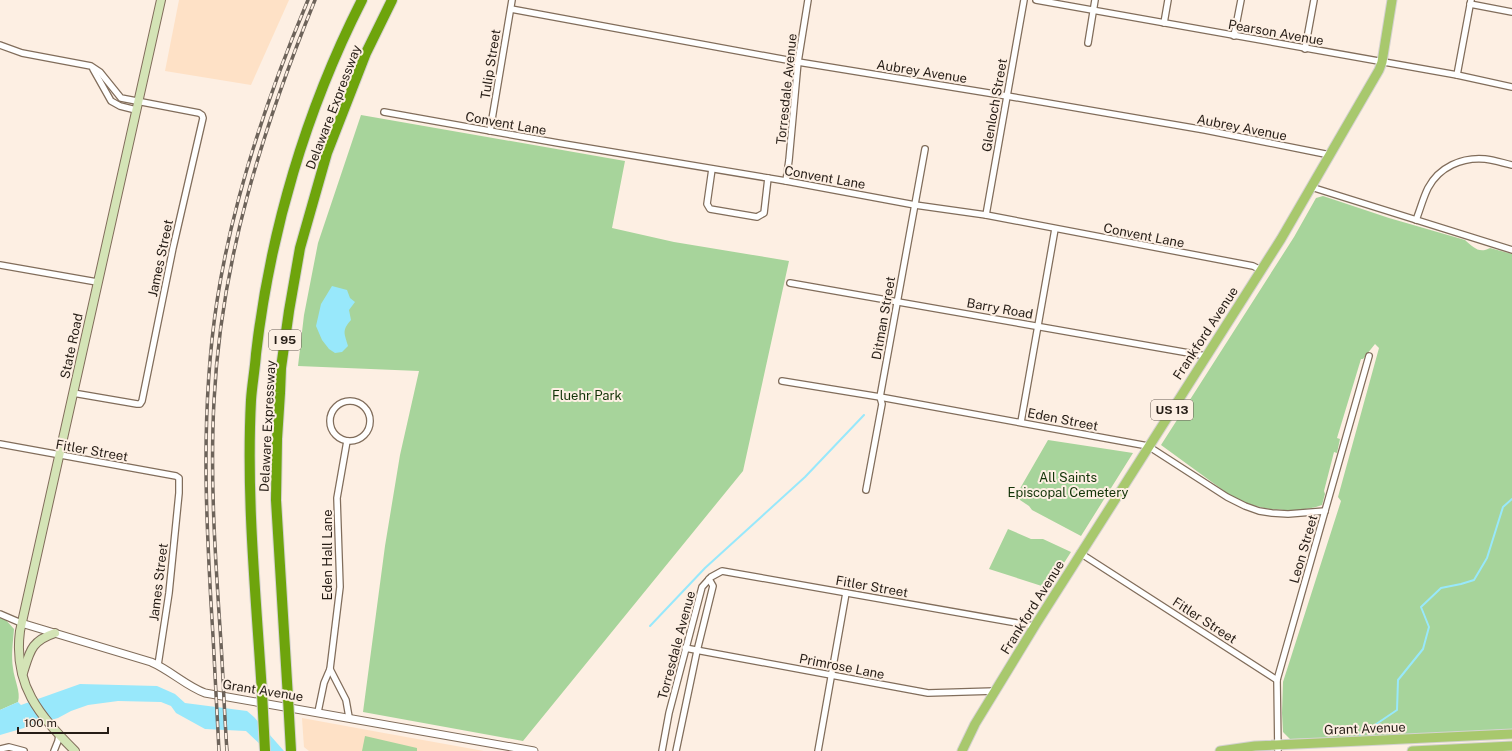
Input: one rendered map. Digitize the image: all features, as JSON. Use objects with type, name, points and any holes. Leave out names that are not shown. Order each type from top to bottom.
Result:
[{"type":"highway","name":"Delaware Expressway","points":[[265,751],[250,491],[251,400],[264,290],[274,243],[293,173],[315,105],[349,25],[362,0]]},
{"type":"highway","name":"Delaware Expressway","points":[[291,751],[276,493],[277,439],[281,381],[289,312],[300,248],[327,153],[366,53],[392,0]]},
{"type":"main road","name":"State Road","points":[[71,750],[48,723],[30,697],[19,662],[19,638],[58,455],[161,0]]},
{"type":"main road","name":"Frankford Avenue","points":[[962,751],[975,724],[1034,626],[1261,270],[1312,187],[1379,70],[1382,62],[1392,0]]},
{"type":"main road","points":[[22,674],[30,652],[36,642],[55,633]]},
{"type":"main road","name":"Grant Avenue","points":[[1220,751],[1255,746],[1278,748],[1512,734]]},
{"type":"main road","name":"Grant Avenue","points":[[1412,751],[1512,746]]},
{"type":"street","name":"Tulip Street","points":[[490,131],[512,0]]},
{"type":"street","name":"Torresdale Avenue","points":[[786,181],[798,62],[808,0]]},
{"type":"street","name":"Glenloch Street","points":[[986,215],[1024,0]]},
{"type":"street","name":"Pearson Avenue","points":[[1036,0],[1457,75],[1512,87]]},
{"type":"street","points":[[1088,43],[1096,0]]},
{"type":"street","points":[[1164,23],[1168,0]]},
{"type":"street","points":[[1234,36],[1241,0]]},
{"type":"street","points":[[1305,49],[1314,0]]},
{"type":"street","points":[[1457,75],[1470,2],[1512,12]]},
{"type":"street","name":"Aubrey Avenue","points":[[511,9],[798,62],[1197,129],[1330,155]]},
{"type":"street","points":[[0,45],[22,53],[91,66],[100,72],[121,98],[138,101]]},
{"type":"street","points":[[91,66],[111,101],[120,106],[136,110]]},
{"type":"street","name":"James Street","points":[[73,393],[137,404],[140,404],[144,398],[173,248],[203,118],[199,113],[138,101]]},
{"type":"street","name":"Convent Lane","points":[[384,112],[786,181],[915,205],[986,215],[1253,266],[1261,270]]},
{"type":"street","name":"Ditman Street","points":[[866,490],[882,404],[880,397],[925,149]]},
{"type":"street","points":[[1416,220],[1428,189],[1440,172],[1449,166],[1458,161],[1474,158],[1512,165]]},
{"type":"street","points":[[712,169],[707,204],[708,207],[757,217],[764,214],[768,178]]},
{"type":"street","points":[[1312,187],[1512,250]]},
{"type":"street","points":[[1021,422],[1055,229]]},
{"type":"street","points":[[0,264],[97,282]]},
{"type":"street","name":"Barry Road","points":[[790,282],[1206,356]]},
{"type":"street","name":"Leon Street","points":[[1278,748],[1277,680],[1369,356]]},
{"type":"street","name":"Eden Street","points":[[782,381],[1021,422],[1148,446],[1226,497],[1259,511],[1272,514],[1325,511]]},
{"type":"street","points":[[346,402],[354,402],[361,405],[367,411],[370,419],[369,427],[365,434],[359,439],[347,441],[339,438],[334,432],[331,424],[331,416],[338,406],[346,402]]},
{"type":"street","name":"Eden Hall Lane","points":[[318,712],[324,683],[330,669],[340,587],[338,498],[347,441]]},
{"type":"street","name":"Fitler Street","points":[[0,444],[179,478]]},
{"type":"street","name":"James Street","points":[[158,665],[169,593],[179,493],[179,478]]},
{"type":"street","name":"Fitler Street","points":[[1080,553],[1277,680]]},
{"type":"street","name":"Fitler Street","points":[[708,579],[722,571],[1034,626]]},
{"type":"street","name":"Torresdale Avenue","points":[[662,751],[669,713],[685,648],[702,587],[708,579],[713,586],[697,651],[676,751]]},
{"type":"street","points":[[818,751],[846,593]]},
{"type":"street","name":"Grant Avenue","points":[[0,614],[21,623],[143,659],[158,665],[195,688],[206,693],[349,717],[534,751]]},
{"type":"street","name":"Primrose Lane","points":[[685,648],[930,694],[995,691]]},
{"type":"street","points":[[330,669],[346,700],[349,717]]},
{"type":"street","points":[[54,751],[59,735]]},
{"type":"street","points":[[0,748],[9,747],[24,751]]},
{"type":"shaded area","points":[[179,0],[289,0],[251,85],[165,71]]},
{"type":"shaded area","points":[[302,718],[484,751],[309,751],[304,747]]},
{"type":"green space","name":"Fluehr Park","points":[[361,115],[625,161],[612,228],[674,242],[789,261],[743,471],[523,741],[363,712],[385,546],[400,455],[419,371],[298,366],[304,315],[318,243]]},
{"type":"green space","points":[[1323,196],[1389,218],[1465,240],[1479,250],[1486,250],[1490,248],[1512,254],[1512,729],[1290,739],[1283,732],[1283,682],[1341,501],[1338,497],[1379,348],[1375,344],[1363,359],[1361,359],[1337,438],[1340,439],[1337,453],[1334,452],[1322,505],[1298,510],[1271,509],[1256,506],[1231,496],[1161,445],[1294,237],[1316,198]]},
{"type":"green space","name":"All Saints Episcopal Cemetery","points":[[1048,440],[1133,453],[1081,536],[1032,510],[1020,500],[1018,492]]},
{"type":"green space","name":"All Saints Episcopal Cemetery","points":[[1008,529],[1031,539],[1043,539],[1071,552],[1048,588],[989,569]]},
{"type":"green space","points":[[0,617],[4,618],[14,629],[12,663],[19,698],[18,702],[0,710]]},
{"type":"green space","points":[[365,736],[417,748],[417,751],[362,751]]},
{"type":"water","points":[[332,286],[347,290],[350,298],[355,302],[349,310],[351,320],[345,330],[348,346],[342,352],[335,353],[329,349],[322,340],[316,326],[321,304]]},
{"type":"water","points":[[80,684],[157,686],[175,694],[185,703],[247,711],[284,751],[267,751],[246,731],[205,729],[176,713],[171,706],[161,702],[118,701],[88,705],[71,711],[58,718],[0,735],[0,710],[18,702],[21,705]]},
{"type":"waterway","points":[[650,626],[705,568],[805,477],[864,415]]},
{"type":"waterway","points":[[1360,735],[1397,710],[1398,680],[1423,649],[1429,627],[1421,607],[1441,588],[1474,580],[1487,558],[1503,507],[1512,499]]},
{"type":"railway","points":[[219,751],[208,552],[206,468],[208,384],[212,343],[217,301],[224,262],[242,186],[265,110],[308,0]]},
{"type":"railway","points":[[227,751],[213,486],[214,401],[218,349],[225,297],[247,196],[278,98],[315,0]]}]
